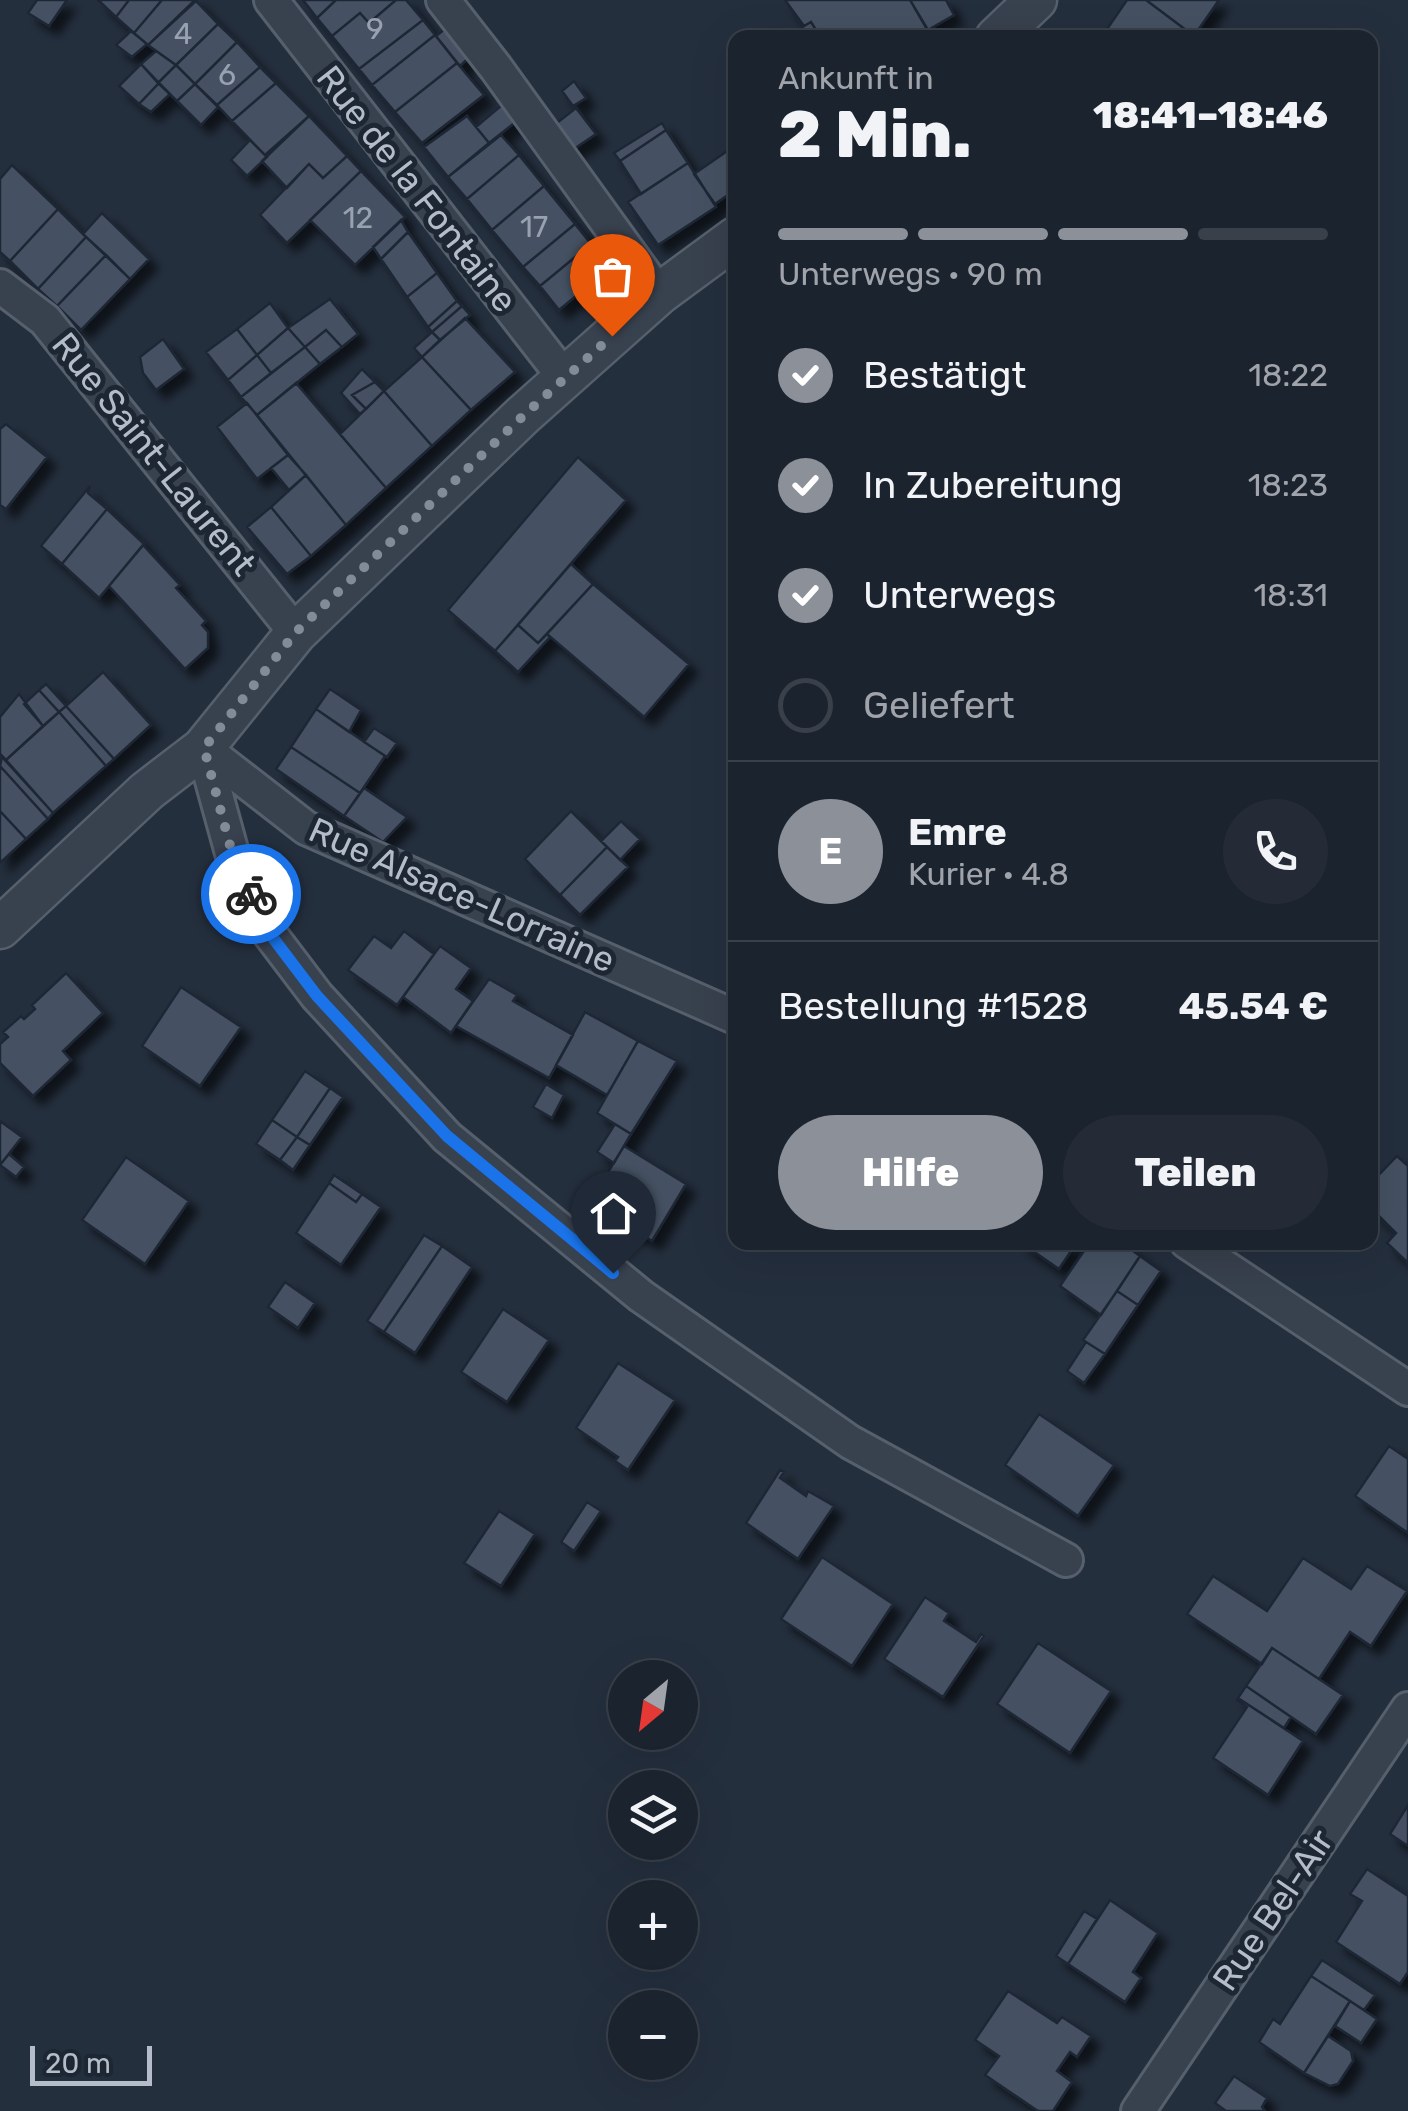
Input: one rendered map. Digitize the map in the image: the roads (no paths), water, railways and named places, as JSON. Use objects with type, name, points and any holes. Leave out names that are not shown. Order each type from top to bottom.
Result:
[{"type":"street","name":"Rue de la Fontaine","points":[[271,0],[564,378]]},
{"type":"street","points":[[443,0],[659,294]]},
{"type":"street","points":[[1004,30],[1036,0]]},
{"type":"street","points":[[0,928],[147,792],[204,748],[296,632],[564,378],[659,294],[728,243]]},
{"type":"street","name":"Rue Saint-Laurent","points":[[0,286],[45,320],[296,632]]},
{"type":"street","points":[[204,748],[232,853],[270,934],[317,996],[447,1136],[641,1296],[850,1442],[1066,1560]]},
{"type":"street","name":"Rue Alsace-Lorraine","points":[[204,748],[306,828],[728,1014]]},
{"type":"street","points":[[1199,1250],[1408,1389]]},
{"type":"street","name":"Rue Bel-Air","points":[[1138,2111],[1408,1709]]}]
